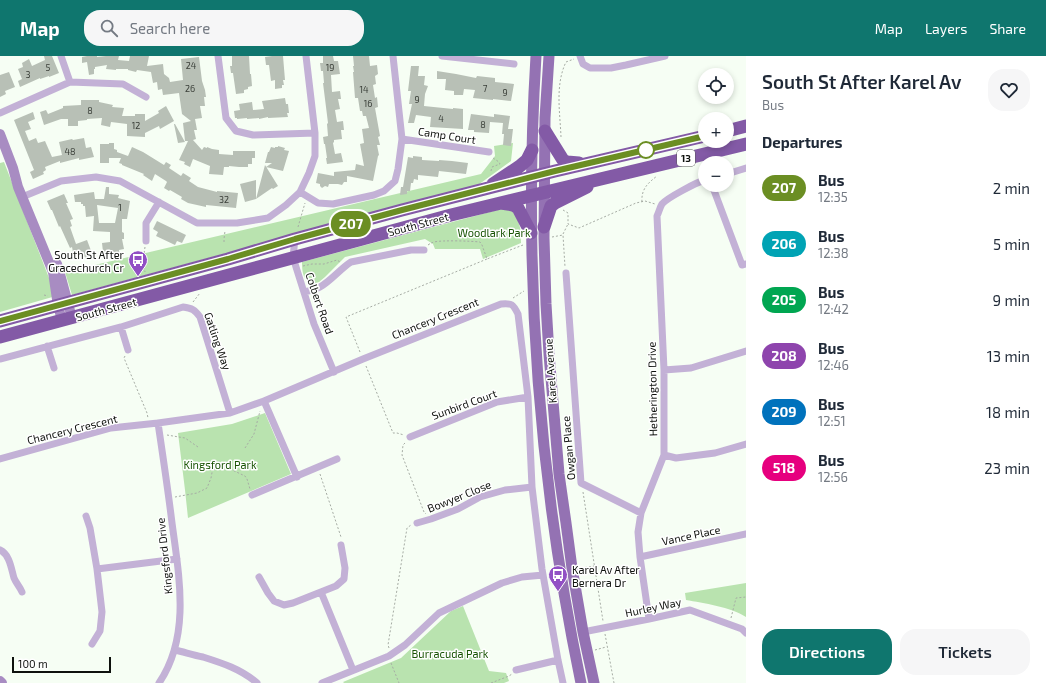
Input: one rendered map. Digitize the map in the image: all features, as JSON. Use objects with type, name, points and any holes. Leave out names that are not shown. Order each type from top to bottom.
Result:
[{"type":"highway","points":[[734,129],[746,126]]},
{"type":"highway","points":[[545,131],[563,160],[567,162],[589,164]]},
{"type":"highway","name":"South Street","points":[[0,321],[59,302],[228,259],[402,210],[698,138]]},
{"type":"highway","name":"South Street","points":[[0,337],[294,262],[531,195],[545,193],[746,144]]},
{"type":"highway","points":[[487,188],[520,166],[527,160],[532,150]]},
{"type":"highway","points":[[544,227],[552,206],[555,203],[604,178]]},
{"type":"highway","points":[[501,203],[518,208],[531,233]]},
{"type":"main road","name":"Karel Avenue","points":[[536,56],[531,178],[531,233],[532,279],[538,378],[544,446],[560,568],[573,647],[581,683]]},
{"type":"main road","name":"Karel Avenue","points":[[549,56],[545,131],[544,227],[546,304],[554,416],[572,568],[583,632],[594,683]]},
{"type":"street","points":[[61,56],[70,82]]},
{"type":"street","points":[[218,56],[226,118],[236,131],[253,135],[315,133]]},
{"type":"street","points":[[25,196],[60,181],[96,177],[120,181],[197,223],[237,223],[268,218],[286,205],[300,192],[315,156],[315,133],[306,56]]},
{"type":"street","points":[[300,192],[318,203],[333,204],[374,195],[384,191],[395,181],[402,140],[393,56]]},
{"type":"street","points":[[442,56],[514,64]]},
{"type":"street","points":[[580,57],[583,64],[590,68],[611,68],[626,66],[665,56]]},
{"type":"street","points":[[0,113],[70,82],[123,84],[146,97]]},
{"type":"street","points":[[0,134],[14,168],[24,183],[25,196],[53,272],[59,302],[67,319]]},
{"type":"street","name":"Camp Court","points":[[402,140],[489,152]]},
{"type":"street","points":[[734,172],[746,168]]},
{"type":"street","points":[[661,206],[674,195],[698,183]]},
{"type":"street","points":[[715,192],[742,265],[746,264]]},
{"type":"street","points":[[146,241],[146,223],[159,202]]},
{"type":"street","name":"Hetherington Drive","points":[[649,620],[638,532],[641,512],[664,455],[664,370],[657,216],[661,206]]},
{"type":"street","name":"Colbert Road","points":[[295,239],[294,262],[314,324],[334,372]]},
{"type":"street","points":[[304,292],[318,288],[328,282],[344,266],[351,262],[411,250],[424,250]]},
{"type":"street","name":"Owgan Place","points":[[566,273],[581,483],[641,512]]},
{"type":"street","points":[[509,303],[514,306],[518,314],[528,397],[532,487],[543,575],[563,683]]},
{"type":"street","name":"Chancery Crescent","points":[[0,459],[111,428],[230,413],[264,401],[363,359],[501,304],[509,303]]},
{"type":"street","name":"Gatling Way","points":[[0,359],[121,327],[183,307],[190,308],[195,310],[200,317],[230,413]]},
{"type":"street","points":[[121,327],[128,350]]},
{"type":"street","points":[[47,346],[54,368]]},
{"type":"street","points":[[664,370],[691,368],[746,351]]},
{"type":"street","name":"Sunbird Court","points":[[410,437],[497,402],[528,397]]},
{"type":"street","points":[[264,401],[297,477]]},
{"type":"street","name":"Kingsford Drive","points":[[158,423],[177,559],[180,600],[179,627],[175,650],[165,675],[159,683]]},
{"type":"street","points":[[664,455],[676,458],[715,453],[746,444]]},
{"type":"street","points":[[252,496],[337,459]]},
{"type":"street","name":"Bowyer Close","points":[[417,523],[458,509],[480,497],[505,490],[532,487]]},
{"type":"street","points":[[86,516],[90,528],[97,569],[102,612],[100,631],[92,644]]},
{"type":"street","name":"Vance Place","points":[[640,557],[746,534]]},
{"type":"street","points":[[259,577],[274,601],[284,605],[293,603],[336,586],[344,578],[346,568],[342,545]]},
{"type":"street","points":[[0,550],[2,550],[8,557],[15,578],[22,592]]},
{"type":"street","points":[[97,569],[177,559]]},
{"type":"street","points":[[322,683],[390,656],[439,613],[502,583],[522,577],[543,575]]},
{"type":"street","points":[[321,592],[353,670]]},
{"type":"street","name":"Hurley Way","points":[[583,632],[649,620],[690,610],[742,629],[746,633]]},
{"type":"street","points":[[568,618],[583,632],[573,647]]},
{"type":"street","points":[[175,650],[224,663],[240,671],[257,683]]},
{"type":"street","points":[[516,670],[558,660]]},
{"type":"path","points":[[561,140],[559,89],[562,70],[566,62],[580,57]]},
{"type":"path","points":[[489,152],[500,164],[492,167],[492,171]]},
{"type":"path","points":[[642,202],[641,195],[643,190],[656,176]]},
{"type":"path","points":[[295,239],[298,224],[308,198]]},
{"type":"path","points":[[568,224],[578,228],[636,203],[645,201],[661,206]]},
{"type":"path","points":[[559,208],[568,213],[568,224],[563,235]]},
{"type":"path","points":[[224,242],[226,223]]},
{"type":"path","points":[[424,250],[430,244],[435,242],[480,242],[487,259]]},
{"type":"path","points":[[432,519],[424,512],[402,455],[403,445],[410,437],[393,433],[346,317],[523,245]]},
{"type":"path","points":[[294,262],[324,264],[337,260],[344,266]]},
{"type":"path","points":[[509,303],[525,289]]},
{"type":"path","points":[[190,308],[200,293]]},
{"type":"path","points":[[44,295],[59,302]]},
{"type":"path","points":[[128,350],[124,358],[147,413],[149,424]]},
{"type":"path","points":[[245,448],[254,434],[264,401]]},
{"type":"path","points":[[160,435],[165,434],[185,438],[198,447]]},
{"type":"path","points":[[169,498],[193,494],[207,488],[213,468],[230,469],[245,476],[252,496]]},
{"type":"path","points":[[318,468],[342,545]]},
{"type":"path","points":[[581,483],[603,623]]},
{"type":"path","points":[[389,651],[388,645],[407,528],[417,523]]},
{"type":"path","points":[[730,625],[736,598],[746,597]]},
{"type":"path","points":[[605,635],[614,683]]},
{"type":"path","points":[[390,660],[399,683]]},
{"type":"path","points":[[491,683],[509,676],[516,670]]},
{"type":"green space","points":[[513,143],[511,161],[478,185],[72,295],[65,272],[481,174],[495,156],[494,146]]},
{"type":"green space","points":[[4,162],[56,296],[0,312],[0,163]]},
{"type":"green space","name":"Woodlark Park","points":[[505,208],[512,210],[518,222],[521,243],[483,259],[480,249],[435,249],[433,244],[425,239],[345,257],[325,277],[319,282],[313,284],[307,281],[304,276],[302,262]]},
{"type":"green space","name":"Kingsford Park","points":[[265,413],[291,474],[188,518],[178,433],[232,424]]},
{"type":"green space","points":[[746,583],[746,617],[725,608],[686,600],[685,593]]},
{"type":"green space","name":"Burracuda Park","points":[[463,606],[489,671],[506,673],[509,681],[504,683],[343,682],[401,658],[451,611]]},
{"type":"building","points":[[44,56],[52,56],[59,73],[49,77],[40,78],[20,87],[18,81],[22,79],[18,69],[23,67],[22,63],[29,59],[32,66],[45,60]]},
{"type":"building","points":[[119,56],[118,60],[129,61],[130,56],[149,56],[147,66],[163,64],[164,74],[169,78],[170,82],[183,80],[181,59],[199,57],[206,97],[204,97],[205,106],[200,106],[202,118],[195,119],[197,130],[194,130],[196,139],[193,140],[202,150],[204,147],[207,147],[219,150],[219,154],[233,155],[233,151],[255,151],[255,158],[252,158],[252,164],[248,164],[248,167],[224,167],[223,175],[209,174],[210,166],[193,159],[190,167],[184,164],[185,162],[179,160],[188,141],[185,141],[183,123],[191,121],[182,114],[179,93],[163,95],[162,89],[158,90],[157,82],[153,83],[151,72],[137,70],[136,72],[128,69],[106,69],[107,65],[95,67],[94,74],[89,75],[87,62],[82,63],[82,57]]},
{"type":"building","points":[[232,56],[249,56],[252,86],[244,90],[244,93],[236,94],[233,73],[231,73],[230,66],[232,66]]},
{"type":"building","points":[[283,56],[285,80],[283,80],[284,85],[282,85],[282,88],[275,89],[275,80],[271,81],[269,65],[266,65],[265,57]]},
{"type":"building","points":[[323,56],[333,56],[334,61],[338,61],[340,74],[331,75],[332,92],[340,91],[341,99],[338,99],[340,109],[335,110],[337,122],[343,121],[344,130],[341,130],[342,139],[334,140],[333,143],[335,154],[341,153],[343,162],[327,164],[323,137],[328,136],[328,123],[323,71],[321,71],[320,63],[323,63]]},
{"type":"building","points":[[353,56],[369,56],[370,66],[377,65],[378,74],[375,76],[376,84],[373,85],[375,98],[377,97],[378,107],[375,108],[380,136],[378,137],[380,145],[377,145],[379,155],[373,181],[347,176],[347,182],[344,182],[342,185],[329,184],[328,187],[325,186],[322,188],[320,184],[316,183],[318,173],[334,176],[334,172],[355,170],[356,164],[364,166],[360,144],[364,143],[362,129],[369,128],[366,116],[363,116],[362,111],[360,111],[358,98],[355,98]]},
{"type":"building","points":[[411,66],[419,66],[418,76],[425,76],[424,85],[428,86],[425,94],[424,106],[463,109],[463,129],[430,127],[431,117],[416,115],[414,123],[408,123],[412,104],[409,104],[411,91],[408,91]]},
{"type":"building","points":[[437,71],[476,78],[477,76],[495,78],[495,82],[514,84],[511,101],[473,98],[475,90],[464,89],[463,95],[454,95],[454,91],[445,90],[446,79],[437,79]]},
{"type":"building","points":[[9,72],[15,87],[5,91],[6,94],[0,97],[0,75]]},
{"type":"building","points":[[285,98],[286,104],[288,104],[288,117],[268,117],[259,119],[235,118],[234,111],[240,110],[239,104],[252,102],[253,110],[264,109],[262,101]]},
{"type":"building","points":[[81,100],[99,100],[99,102],[113,105],[112,107],[124,108],[122,116],[145,114],[145,121],[159,113],[158,111],[166,106],[174,121],[160,129],[159,126],[145,133],[145,137],[127,136],[127,124],[111,122],[110,127],[101,125],[102,118],[78,121],[78,126],[68,126],[68,119],[61,119],[44,125],[40,112],[46,110],[48,114],[63,108],[63,106],[81,105]]},
{"type":"building","points":[[33,112],[35,119],[28,122],[31,129],[25,131],[29,141],[36,138],[38,143],[45,141],[52,157],[62,155],[59,142],[84,138],[86,148],[91,147],[94,157],[79,160],[79,158],[60,163],[60,161],[45,167],[46,170],[43,172],[44,174],[33,179],[30,172],[34,170],[14,120]]},
{"type":"building","points":[[471,114],[494,117],[494,114],[510,116],[508,129],[513,129],[511,146],[503,145],[503,123],[490,122],[489,133],[468,130]]},
{"type":"building","points":[[175,124],[185,142],[178,143]]},
{"type":"building","points":[[114,143],[114,149],[117,150],[117,152],[128,156],[132,147],[164,165],[166,162],[171,165],[169,168],[181,176],[183,173],[191,178],[189,181],[198,187],[217,192],[238,193],[236,208],[206,205],[206,207],[188,203],[181,199],[182,197],[164,188],[167,182],[166,181],[155,174],[152,181],[143,175],[144,174],[119,163],[121,158],[109,158],[109,163],[100,163],[100,144]]},
{"type":"building","points":[[278,146],[289,151],[283,171],[266,167],[272,163],[265,163],[271,147],[275,148]]},
{"type":"building","points":[[413,156],[422,157],[422,160],[468,163],[466,174],[439,171],[438,177],[418,175],[418,180],[414,179],[413,183],[411,183],[410,191],[407,191],[407,194],[400,195],[401,187],[403,187],[408,157],[413,158]]},
{"type":"building","points":[[265,165],[278,186],[273,189],[272,188],[256,199]]},
{"type":"building","points":[[256,180],[256,199],[245,202],[240,184]]},
{"type":"building","points":[[106,187],[109,187],[109,194],[119,195],[118,198],[130,201],[127,219],[122,219],[122,232],[124,233],[124,239],[122,239],[124,249],[119,250],[120,259],[112,260],[111,251],[103,252],[102,243],[110,242],[110,232],[93,231],[94,216],[86,217],[85,206],[81,204],[81,202],[75,202],[74,195],[94,192],[95,199],[104,199]],"holes":[[[97,205],[118,208],[115,223],[99,223]]]},
{"type":"building","points":[[64,194],[73,219],[70,220],[72,226],[70,227],[76,244],[87,240],[93,256],[86,259],[84,256],[81,257],[78,250],[73,252],[72,247],[70,248],[47,201]]},
{"type":"building","points":[[157,221],[186,235],[182,243],[177,241],[175,245],[156,236],[158,232],[153,229]]},
{"type":"bus line","name":"207","points":[[0,321],[402,210],[555,171],[698,138]]},
{"type":"place","name":"South St After Gracechurch Cr","points":[[138,277]]},
{"type":"place","name":"Karel Av After Bernera Dr","points":[[558,592]]}]
